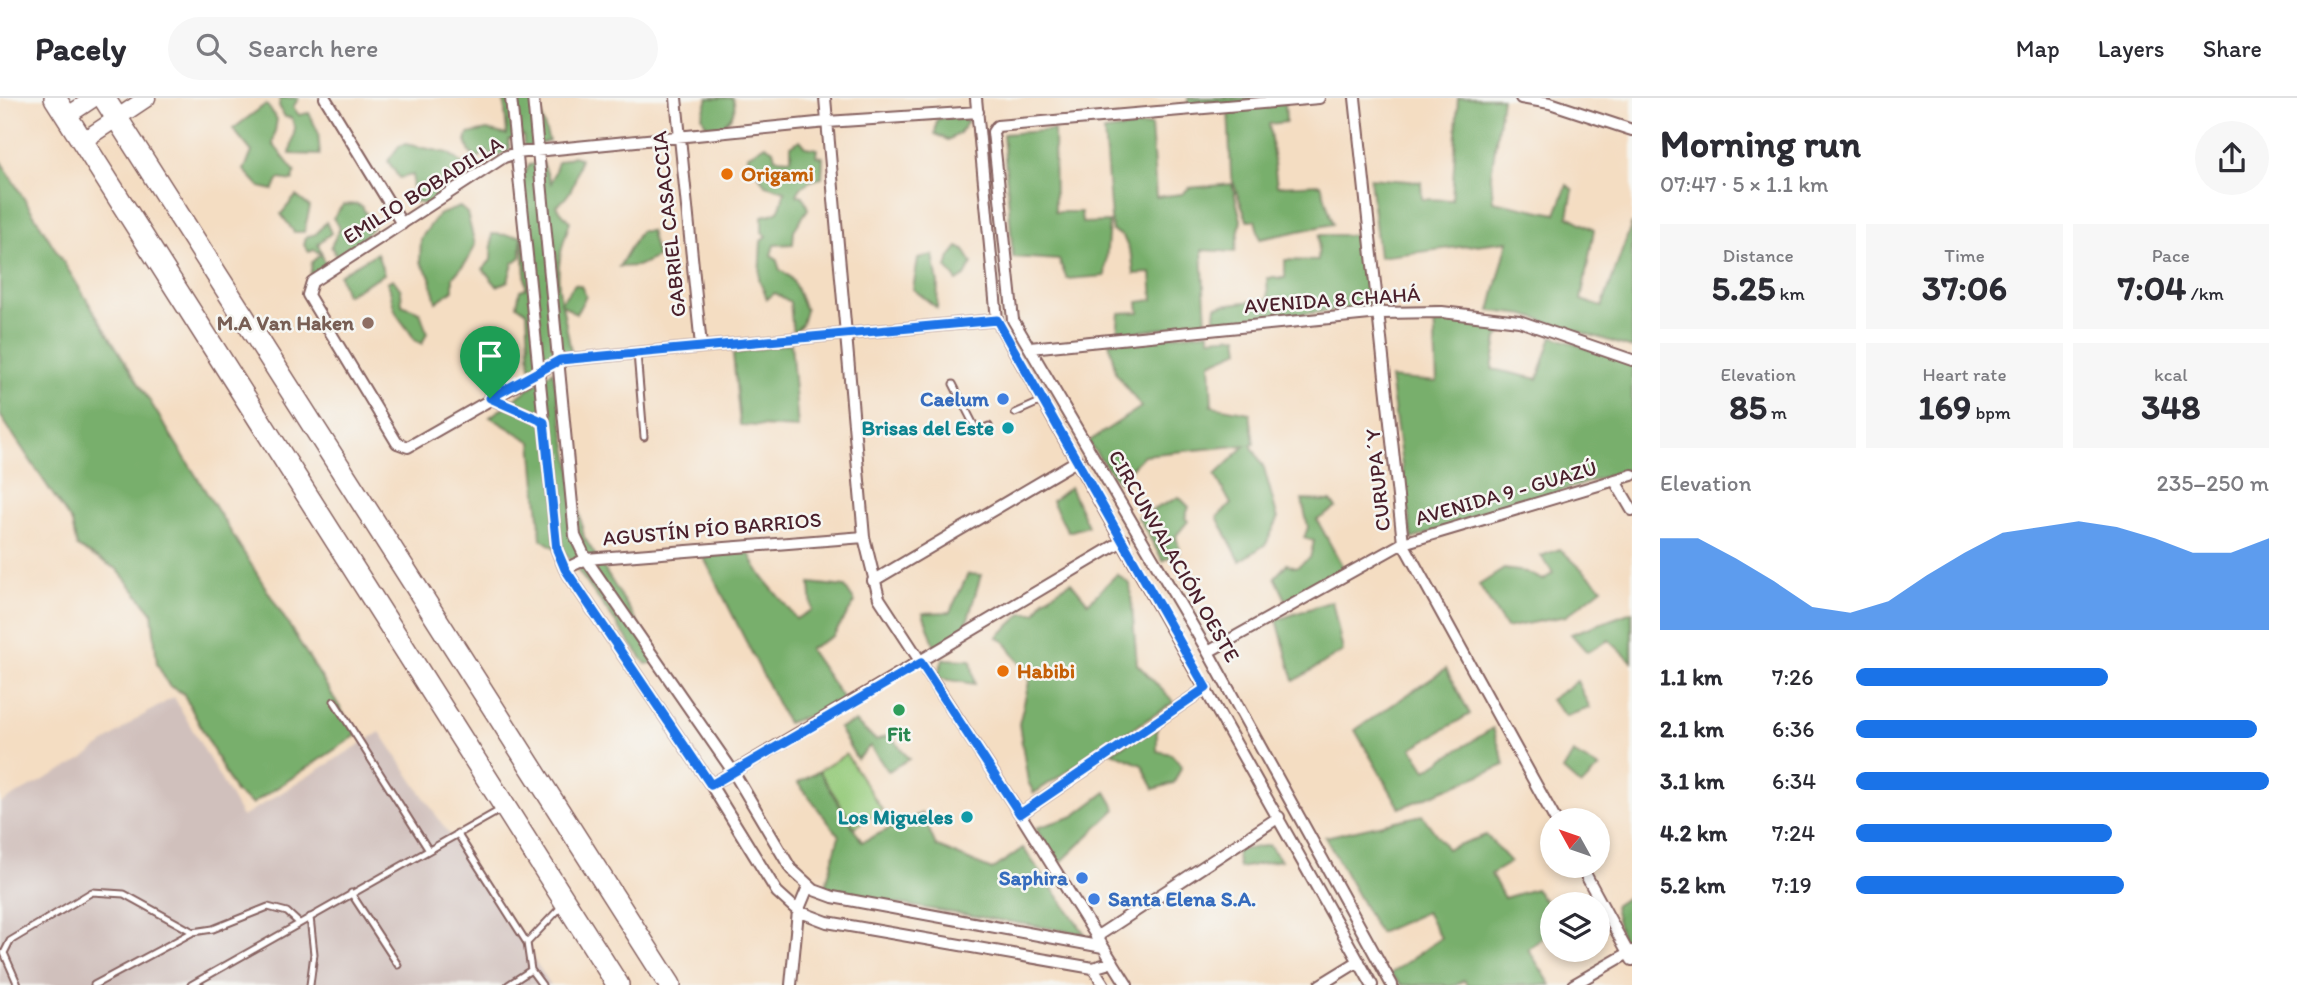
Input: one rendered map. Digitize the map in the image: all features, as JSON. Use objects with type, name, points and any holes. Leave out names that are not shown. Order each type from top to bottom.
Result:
[{"type":"highway","points":[[104,98],[670,985]]},
{"type":"highway","points":[[61,107],[618,985]]},
{"type":"street","points":[[61,107],[94,98]]},
{"type":"street","points":[[325,98],[402,224]]},
{"type":"street","points":[[511,98],[557,550],[565,569],[711,785],[777,892],[798,911],[827,922],[1093,968],[1113,962]]},
{"type":"street","points":[[533,98],[575,536],[586,558],[734,773],[791,869],[808,887],[832,897],[1100,942],[1279,817]]},
{"type":"street","name":"GABRIEL CASACCIA","points":[[676,98],[701,346]]},
{"type":"street","points":[[825,98],[848,333],[864,537],[878,598],[1020,814],[1127,985]]},
{"type":"street","points":[[976,98],[997,320],[1079,460],[1372,985]]},
{"type":"street","name":"CIRCUNVALACIÓN OESTE","points":[[1319,98],[996,127],[993,132],[1013,320],[1208,652],[1392,985]]},
{"type":"street","name":"CURUPA´Y","points":[[1355,98],[1403,543],[1549,808]]},
{"type":"street","points":[[1521,98],[1550,103],[1632,130]]},
{"type":"street","points":[[84,140],[145,99]]},
{"type":"street","name":"EMILIO BOBADILLA","points":[[490,398],[408,447],[397,443],[310,299],[308,290],[312,282],[504,157],[516,153],[827,122],[978,112]]},
{"type":"street","name":"AVENIDA 8 CHAHÁ","points":[[1030,348],[1380,313],[1442,312],[1519,321],[1632,360]]},
{"type":"street","points":[[490,398],[539,369],[560,360],[997,320]]},
{"type":"street","points":[[490,398],[544,422]]},
{"type":"street","points":[[873,581],[1079,460]]},
{"type":"street","name":"AVENIDA 9 - GUAZÚ","points":[[1208,652],[1403,543],[1632,475]]},
{"type":"street","points":[[1615,481],[1632,510]]},
{"type":"street","name":"AGUSTÍN PÍO BARRIOS","points":[[565,569],[586,558],[864,537]]},
{"type":"street","points":[[711,785],[921,663],[1124,540]]},
{"type":"street","points":[[1020,814],[1206,688]]},
{"type":"street","points":[[1573,985],[1631,955],[1588,878]]},
{"type":"street","points":[[791,985],[798,911],[808,887]]},
{"type":"street","points":[[1320,985],[1359,961]]},
{"type":"street","points":[[1093,968],[1104,985]]},
{"type":"lane","points":[[636,354],[644,437]]},
{"type":"lane","points":[[953,384],[977,430],[989,426]]},
{"type":"lane","points":[[1015,413],[1045,400]]},
{"type":"lane","points":[[334,701],[428,849]]},
{"type":"lane","points":[[191,985],[505,807]]},
{"type":"lane","points":[[457,833],[527,943],[531,970],[542,985]]},
{"type":"lane","points":[[19,985],[4,953],[10,941],[92,892],[124,894],[193,932]]},
{"type":"lane","points":[[351,893],[398,965]]},
{"type":"lane","points":[[527,943],[566,903]]},
{"type":"lane","points":[[94,985],[193,932],[213,929],[268,908],[287,912],[299,923]]},
{"type":"lane","points":[[310,917],[314,954],[310,985]]},
{"type":"lane","points":[[508,985],[531,970]]},
{"type":"lane","points":[[203,985],[205,977]]},
{"type":"shaded area","points":[[174,697],[242,817],[380,732],[551,985],[0,985],[0,803],[83,759],[135,720]]},
{"type":"green space","points":[[280,98],[299,98],[293,107],[299,115],[309,113],[318,132],[320,155],[290,154],[295,128],[292,118],[285,117],[279,106]]},
{"type":"green space","points":[[504,98],[536,98],[549,141],[524,148],[523,135],[508,140],[510,149],[494,158],[487,151],[478,158],[470,153],[466,141],[468,134],[487,130],[507,135]]},
{"type":"green space","points":[[708,98],[733,98],[734,112],[721,128],[706,125],[702,116]]},
{"type":"green space","points":[[1188,98],[1297,98],[1285,101],[1286,122],[1269,124],[1277,186],[1321,184],[1333,224],[1260,239],[1255,220],[1247,220],[1231,176],[1228,106],[1188,105]]},
{"type":"green space","points":[[1458,98],[1502,98],[1491,176],[1493,201],[1556,214],[1567,185],[1573,190],[1568,216],[1594,230],[1581,300],[1602,307],[1632,223],[1632,348],[1525,315],[1490,311],[1508,241],[1379,257],[1370,178],[1421,182],[1422,199],[1452,200]]},
{"type":"green space","points":[[266,104],[277,119],[273,144],[295,172],[293,181],[279,179],[273,190],[260,187],[244,170],[252,152],[233,129]]},
{"type":"green space","points":[[952,116],[968,121],[960,133],[948,140],[935,134],[937,119]]},
{"type":"green space","points":[[1151,125],[1156,197],[1182,194],[1189,188],[1232,184],[1241,220],[1235,252],[1202,250],[1206,323],[1117,334],[1119,313],[1139,312],[1138,302],[1153,300],[1151,273],[1134,274],[1132,257],[1123,236],[1112,231],[1104,131]]},
{"type":"green space","points":[[1054,130],[1055,212],[1081,212],[1082,223],[1109,222],[1105,276],[1067,279],[1059,260],[1013,257],[1003,134]]},
{"type":"green space","points":[[800,140],[806,147],[817,149],[816,156],[823,157],[822,178],[804,185],[797,195],[803,196],[808,209],[794,230],[793,244],[774,245],[771,255],[776,258],[780,270],[794,282],[806,310],[802,324],[793,334],[790,302],[775,293],[767,299],[759,279],[761,241],[767,236],[762,232],[762,216],[778,211],[785,191],[765,185],[747,156],[765,145],[773,150],[775,158],[791,159],[791,146]]},
{"type":"green space","points":[[405,144],[448,153],[474,172],[454,188],[443,183],[438,194],[427,205],[412,201],[413,175],[399,178],[388,161],[399,146]]},
{"type":"green space","points":[[573,156],[580,158],[575,179],[567,196],[556,206],[570,222],[558,281],[561,302],[575,284],[581,286],[586,296],[576,314],[562,304],[571,351],[530,367],[527,312],[517,305],[520,290],[526,288],[519,181],[529,165],[543,163],[551,183],[558,162]]},
{"type":"green space","points":[[0,160],[357,735],[252,804],[235,792],[183,693],[169,686],[157,664],[152,612],[117,569],[77,547],[72,523],[0,415]]},
{"type":"green space","points":[[296,196],[310,207],[304,232],[294,232],[281,214]]},
{"type":"green space","points":[[343,205],[362,206],[373,227],[339,262],[331,246],[340,228],[333,218]]},
{"type":"green space","points":[[460,207],[467,213],[475,245],[468,260],[453,277],[453,290],[436,302],[430,277],[420,261],[421,238],[438,215]]},
{"type":"green space","points":[[326,222],[331,233],[318,244],[328,271],[310,279],[312,262],[321,254],[314,250],[309,252],[304,245],[306,237],[316,234]]},
{"type":"green space","points":[[640,231],[650,231],[657,257],[638,266],[619,267]]},
{"type":"green space","points":[[492,234],[521,236],[521,257],[513,263],[508,281],[497,286],[483,269],[491,260]]},
{"type":"green space","points":[[1319,235],[1361,235],[1372,306],[1214,324],[1216,306],[1268,299],[1267,278],[1285,278],[1285,260],[1318,261]]},
{"type":"green space","points":[[958,247],[964,250],[972,263],[965,276],[957,281],[947,268],[950,257]]},
{"type":"green space","points":[[377,253],[384,274],[346,295],[339,275]]},
{"type":"green space","points":[[933,255],[938,283],[937,308],[913,289],[918,258]]},
{"type":"green space","points":[[393,279],[401,290],[402,305],[420,312],[427,333],[422,344],[414,340],[397,314],[387,282]]},
{"type":"green space","points":[[1434,314],[1508,324],[1497,339],[1492,369],[1538,379],[1552,336],[1632,364],[1632,468],[1412,539],[1390,378],[1437,382]]},
{"type":"green space","points":[[1209,332],[1209,338],[1238,336],[1240,350],[1210,363],[1212,406],[1250,413],[1254,444],[1251,445],[1264,468],[1278,519],[1266,544],[1240,561],[1217,517],[1231,504],[1215,475],[1246,445],[1144,455],[1118,482],[1088,442],[1141,407],[1116,373],[1109,342]]},
{"type":"green space","points":[[791,343],[798,428],[740,425],[733,354]]},
{"type":"green space","points":[[553,371],[584,537],[662,661],[646,664],[567,556],[541,539],[532,442],[490,417]]},
{"type":"green space","points":[[1070,487],[1088,526],[1068,532],[1052,501]]},
{"type":"green space","points":[[1179,497],[1189,507],[1185,518],[1188,521],[1176,536],[1180,552],[1163,561],[1138,517]]},
{"type":"green space","points":[[1302,500],[1331,501],[1336,508],[1317,520],[1344,569],[1287,602],[1275,577],[1287,564],[1296,567],[1310,558],[1314,541],[1304,538],[1308,527]]},
{"type":"green space","points":[[1560,549],[1602,588],[1566,616],[1506,628],[1479,585],[1504,569],[1526,572],[1543,580],[1553,573],[1541,556]]},
{"type":"green space","points":[[749,553],[759,572],[796,619],[812,610],[810,583],[845,587],[855,602],[833,636],[809,649],[846,703],[787,723],[703,556]]},
{"type":"green space","points":[[968,574],[981,575],[966,626],[936,649],[923,613],[950,612]]},
{"type":"green space","points":[[1117,574],[1130,584],[1137,664],[1174,702],[1034,793],[1028,782],[1019,724],[1030,678],[1005,642],[997,637],[1023,613],[1036,613],[1044,599],[1071,582],[1088,603]]},
{"type":"green space","points":[[1332,601],[1343,651],[1294,681],[1277,620]]},
{"type":"green space","points":[[1632,612],[1632,662],[1609,640],[1587,652],[1571,634]]},
{"type":"green space","points":[[943,659],[971,660],[975,684],[937,678]]},
{"type":"green space","points":[[1446,669],[1470,714],[1412,748],[1426,770],[1493,728],[1505,765],[1400,808],[1355,730]]},
{"type":"green space","points":[[1577,681],[1590,708],[1566,716],[1550,700]]},
{"type":"green space","points":[[855,722],[876,740],[890,735],[909,759],[888,771],[870,746],[857,759],[839,728]]},
{"type":"green space","points":[[1157,727],[1157,751],[1171,754],[1182,766],[1174,783],[1154,789],[1142,765],[1111,752]]},
{"type":"green space","points":[[1573,753],[1599,768],[1581,786],[1563,770]]},
{"type":"green space","points":[[846,754],[882,810],[855,827],[819,771]]},
{"type":"green space","points":[[819,771],[862,842],[922,813],[936,846],[992,870],[1023,848],[1085,934],[824,892],[839,836],[798,783]]},
{"type":"green space","points":[[1106,792],[1116,809],[1057,866],[1036,828],[1074,816]]},
{"type":"green space","points":[[1422,815],[1447,849],[1486,835],[1511,862],[1491,874],[1504,898],[1535,889],[1540,895],[1540,940],[1528,949],[1551,985],[1467,985],[1464,980],[1456,985],[1402,985],[1390,974],[1441,938],[1426,912],[1379,933],[1325,837]]},
{"type":"green space","points":[[1269,845],[1281,860],[1239,868],[1236,851]]},
{"type":"green space","points":[[1632,894],[1632,936],[1622,941],[1614,906]]},
{"type":"place","name":"Origami","points":[[727,174]]},
{"type":"place","name":"M.A Van Haken","points":[[368,323]]},
{"type":"place","name":"Caelum","points":[[1003,399]]},
{"type":"place","name":"Brisas del Este","points":[[1008,428]]},
{"type":"place","name":"Habibi","points":[[1003,671]]},
{"type":"place","name":"Fit","points":[[899,710]]},
{"type":"place","name":"Los Migueles","points":[[967,817]]},
{"type":"place","name":"Saphira","points":[[1082,878]]},
{"type":"place","name":"Santa Elena S.A.","points":[[1094,899]]},
{"type":"route","points":[[997,320],[1045,400],[1206,688],[1020,814],[921,663],[711,785],[565,569],[557,550],[544,422],[490,398],[539,369],[560,360],[997,320]]}]
